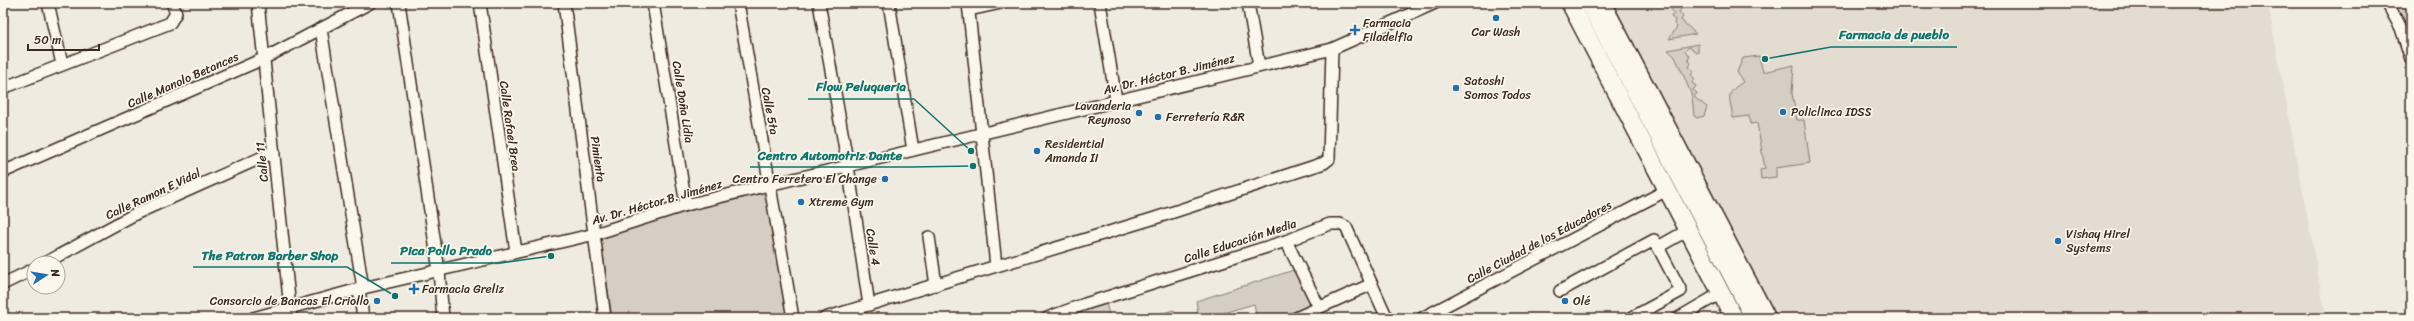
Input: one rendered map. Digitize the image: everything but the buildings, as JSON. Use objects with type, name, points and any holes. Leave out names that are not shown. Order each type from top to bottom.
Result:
[{"type":"main road","points":[[1570,3],[1734,318]]},
{"type":"main road","points":[[1589,3],[1754,318]]},
{"type":"street","points":[[48,3],[62,64]]},
{"type":"street","name":"Calle 11","points":[[258,3],[290,313]]},
{"type":"street","name":"Calle Manolo Betances","points":[[3,172],[263,59],[370,3]]},
{"type":"street","points":[[399,3],[438,271],[443,318]]},
{"type":"street","name":"Calle Rafael Brea","points":[[480,3],[516,252]]},
{"type":"street","name":"Pimienta","points":[[564,3],[605,318]]},
{"type":"street","name":"Calle Doña Lidia","points":[[653,3],[686,205]]},
{"type":"street","name":"Calle 5ta","points":[[738,3],[793,318]]},
{"type":"street","name":"Calle 4","points":[[819,3],[848,166],[869,305]]},
{"type":"street","points":[[889,3],[913,150]]},
{"type":"street","points":[[996,266],[969,7],[1001,3]]},
{"type":"street","points":[[1100,3],[1116,100]]},
{"type":"street","points":[[1248,3],[1259,66]]},
{"type":"street","name":"Av. Dr. Héctor B. Jiménez","points":[[253,318],[290,313],[361,288],[595,234],[686,205],[1332,49],[1435,3]]},
{"type":"street","points":[[1603,3],[1768,318]]},
{"type":"street","points":[[2387,3],[2401,28],[2411,60]]},
{"type":"street","points":[[3,88],[170,23],[174,8]]},
{"type":"street","points":[[321,29],[361,288],[364,318]]},
{"type":"street","points":[[825,318],[1258,186],[1327,161],[1332,49]]},
{"type":"street","name":"Calle Ramon E Vidal","points":[[60,255],[137,214],[274,152]]},
{"type":"street","name":"Calle Ciudad de los Educadores","points":[[1422,318],[1667,190]]},
{"type":"street","name":"Calle Educación Media","points":[[1052,317],[1286,241],[1330,224],[1340,224],[1346,227],[1387,318]]},
{"type":"street","points":[[1658,247],[1688,230]]},
{"type":"street","points":[[929,237],[936,285]]},
{"type":"street","points":[[1560,291],[1654,240],[1681,291],[1631,318]]},
{"type":"street","points":[[1286,241],[1319,307]]},
{"type":"street","points":[[3,284],[26,272]]},
{"type":"street","points":[[1296,318],[1372,284]]},
{"type":"street","points":[[1678,318],[1721,294]]},
{"type":"shaded area","points":[[1594,3],[2268,3],[2326,318],[1757,318]]},
{"type":"shaded area","points":[[1670,3],[1679,3],[1677,6],[1682,8],[1679,12],[1683,16],[1681,20],[1696,34],[1669,39],[1677,27],[1674,24],[1675,20],[1671,17],[1674,13],[1671,9],[1673,6]]},
{"type":"shaded area","points":[[1737,3],[1781,3],[1741,8]]},
{"type":"shaded area","points":[[2387,3],[2411,3],[2411,27],[2401,28]]},
{"type":"shaded area","points":[[1698,44],[1698,53],[1689,47],[1685,51],[1690,56],[1688,60],[1691,63],[1689,67],[1694,71],[1691,75],[1695,79],[1692,83],[1696,86],[1693,90],[1697,93],[1694,97],[1707,107],[1704,116],[1697,118],[1694,116],[1692,96],[1683,74],[1675,57],[1668,50]]},
{"type":"shaded area","points":[[1759,56],[1763,72],[1794,65],[1792,93],[1797,120],[1804,120],[1810,163],[1776,168],[1776,177],[1761,179],[1760,170],[1765,169],[1757,123],[1750,124],[1749,116],[1733,118],[1730,101],[1733,90],[1743,82],[1737,72],[1743,58]]},
{"type":"shaded area","points":[[765,192],[793,318],[612,318],[600,232]]},
{"type":"shaded area","points":[[1294,270],[1311,303],[1287,318],[1257,318],[1254,304],[1206,318],[1177,318],[1198,313],[1196,301]]},
{"type":"shaded area","points":[[1106,303],[1110,318],[1064,318]]},
{"type":"shaded area","points":[[1174,310],[1177,318],[1144,318]]},
{"type":"place","name":"Car Wash","points":[[1496,18]]},
{"type":"place","name":"Farmacia Filadelfia","points":[[1355,30]]},
{"type":"place","name":"Farmacia de pueblo","points":[[1765,59]]},
{"type":"place","name":"Satoshi Somos Todos","points":[[1456,88]]},
{"type":"place","name":"Policlinca IDSS","points":[[1783,112]]},
{"type":"place","name":"Lavanderia Reynoso","points":[[1139,113]]},
{"type":"place","name":"Ferretería R&R","points":[[1158,117]]},
{"type":"place","name":"Flow Peluqueria","points":[[971,151]]},
{"type":"place","name":"Residential Amanda II","points":[[1037,151]]},
{"type":"place","name":"Centro Automotriz Dante","points":[[973,166]]},
{"type":"place","name":"Centro Ferretero El Change","points":[[885,179]]},
{"type":"place","name":"Xtreme Gym","points":[[801,202]]},
{"type":"place","name":"Vishay Hirel Systems","points":[[2058,241]]},
{"type":"place","name":"Pica Pollo Prado","points":[[551,256]]},
{"type":"place","name":"Farmacia Greliz","points":[[414,289]]},
{"type":"place","name":"The Patron Barber Shop","points":[[395,296]]},
{"type":"place","name":"Consorcio de Bancas El Criollo","points":[[377,301]]},
{"type":"place","name":"Olé","points":[[1565,301]]}]
